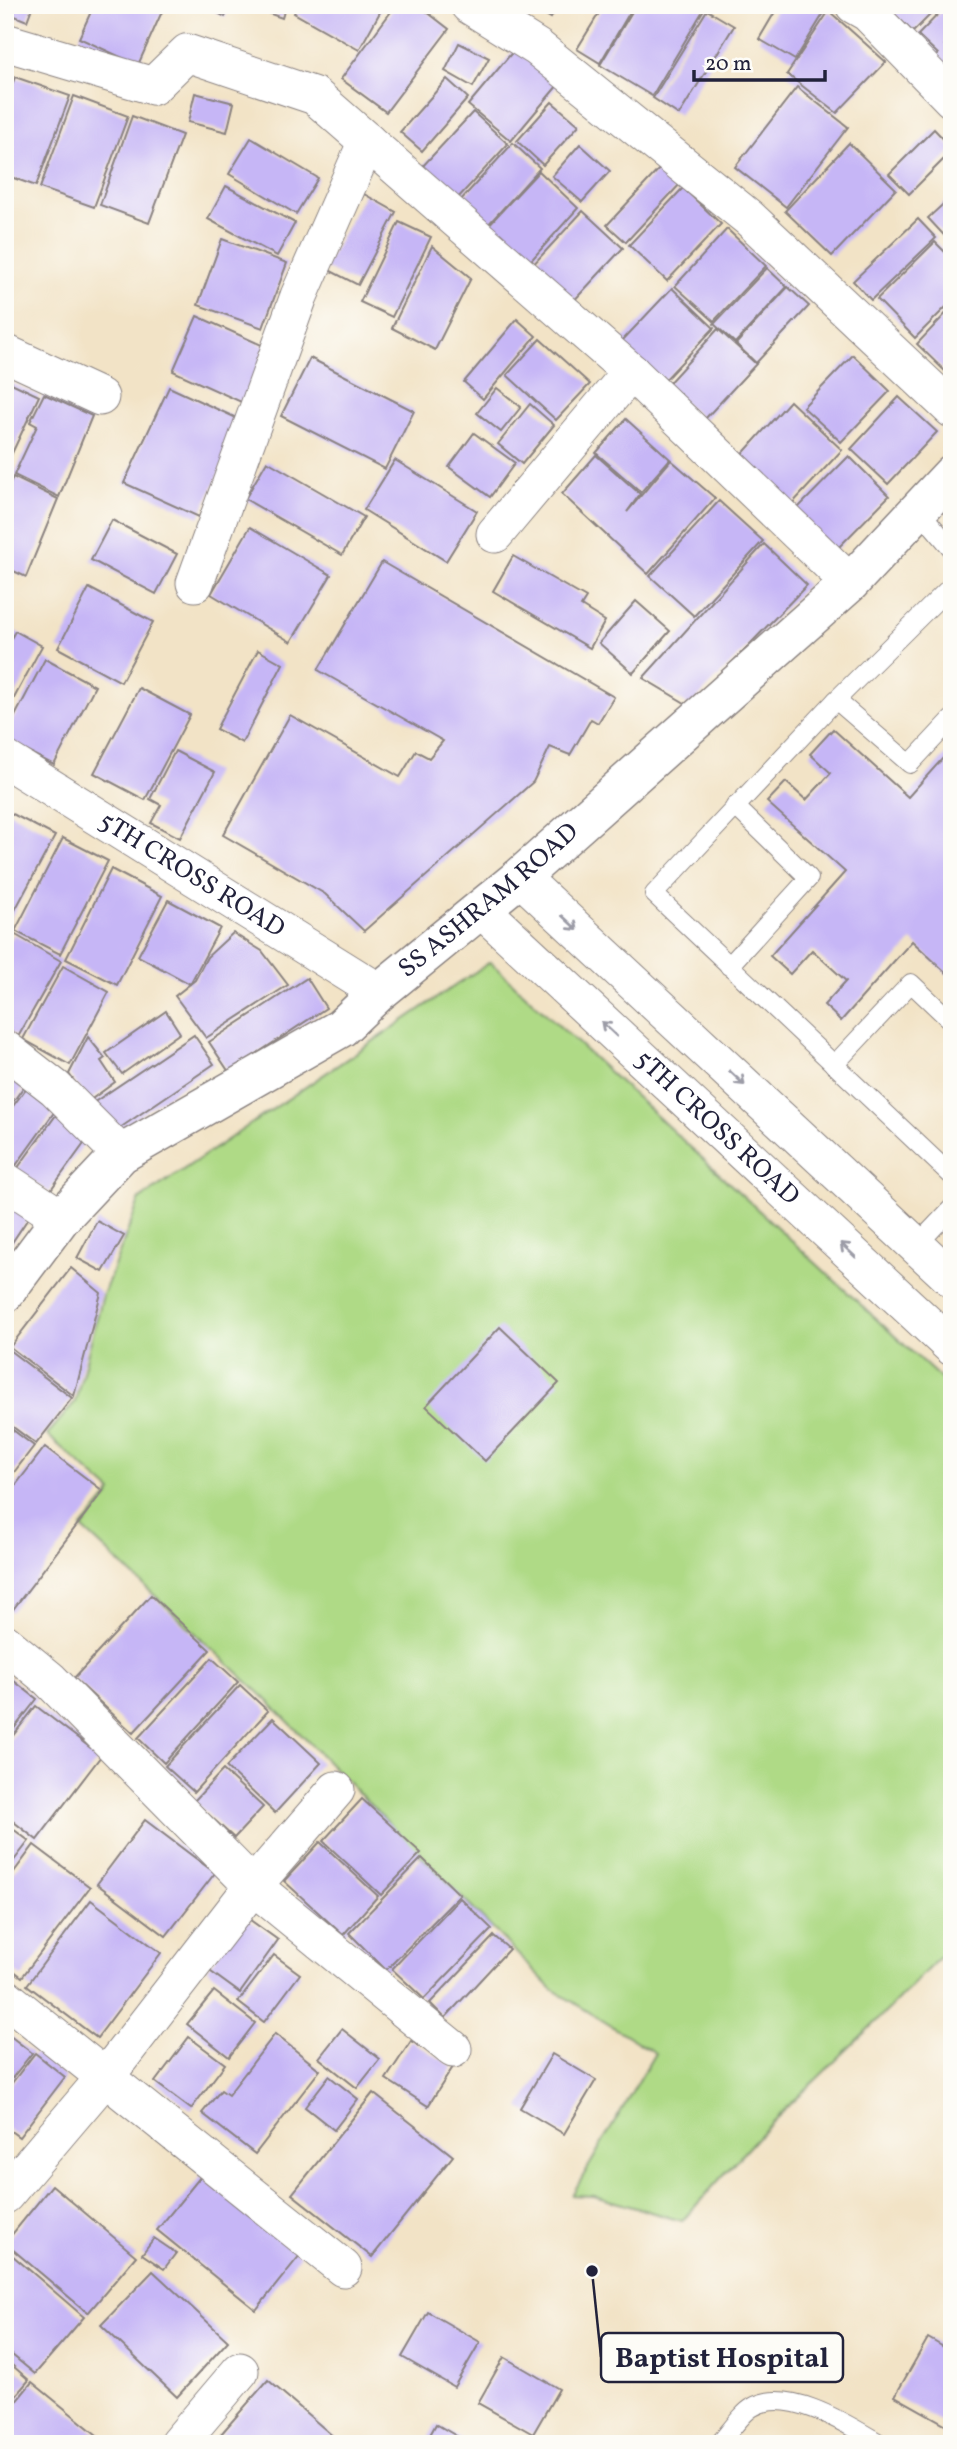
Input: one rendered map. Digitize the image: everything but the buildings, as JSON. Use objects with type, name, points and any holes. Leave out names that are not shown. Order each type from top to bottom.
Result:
[{"type":"street","points":[[469,5],[538,48],[749,218],[952,409]]},
{"type":"street","points":[[854,5],[868,13],[952,99]]},
{"type":"street","points":[[5,42],[153,86],[187,53],[315,96],[631,372],[850,583]]},
{"type":"street","points":[[195,583],[299,296],[367,141]]},
{"type":"street","points":[[5,353],[100,397]]},
{"type":"street","points":[[495,534],[631,372]]},
{"type":"street","name":"SS ASHRAM ROAD","points":[[5,1293],[61,1218],[121,1154],[341,1028],[379,992],[520,877],[850,583],[952,474]]},
{"type":"street","name":"5TH CROSS ROAD","points":[[5,759],[379,992]]},
{"type":"street","name":"5TH CROSS ROAD","points":[[520,877],[952,1279]]},
{"type":"street","name":"5TH CROSS ROAD","points":[[481,909],[952,1347]]},
{"type":"street","points":[[5,1049],[55,1088],[121,1154]]},
{"type":"street","points":[[5,1181],[61,1218]]},
{"type":"street","points":[[884,1283],[916,1246]]},
{"type":"street","points":[[5,1643],[49,1679],[253,1886],[453,2049]]},
{"type":"street","points":[[5,2194],[106,2076],[253,1886],[336,1790]]},
{"type":"street","points":[[5,1997],[343,2267]]},
{"type":"street","points":[[178,2444],[240,2371]]},
{"type":"lane","points":[[918,509],[952,549]]},
{"type":"lane","points":[[952,585],[836,700],[654,894],[952,1176]]},
{"type":"lane","points":[[836,700],[910,764],[952,719]]},
{"type":"lane","points":[[729,966],[808,878],[735,806]]},
{"type":"lane","points":[[834,1065],[911,984],[952,1022]]},
{"type":"lane","points":[[916,1246],[952,1208]]},
{"type":"lane","points":[[719,2444],[752,2407],[771,2402],[792,2403],[823,2411],[881,2444]]},
{"type":"green space","points":[[490,962],[952,1389],[952,1944],[764,2130],[682,2221],[594,2196],[572,2195],[655,2053],[552,1989],[266,1699],[82,1528],[112,1492],[47,1435],[75,1402],[103,1295],[140,1199]]},
{"type":"place","name":"Baptist Hospital","points":[[592,2271]]}]
